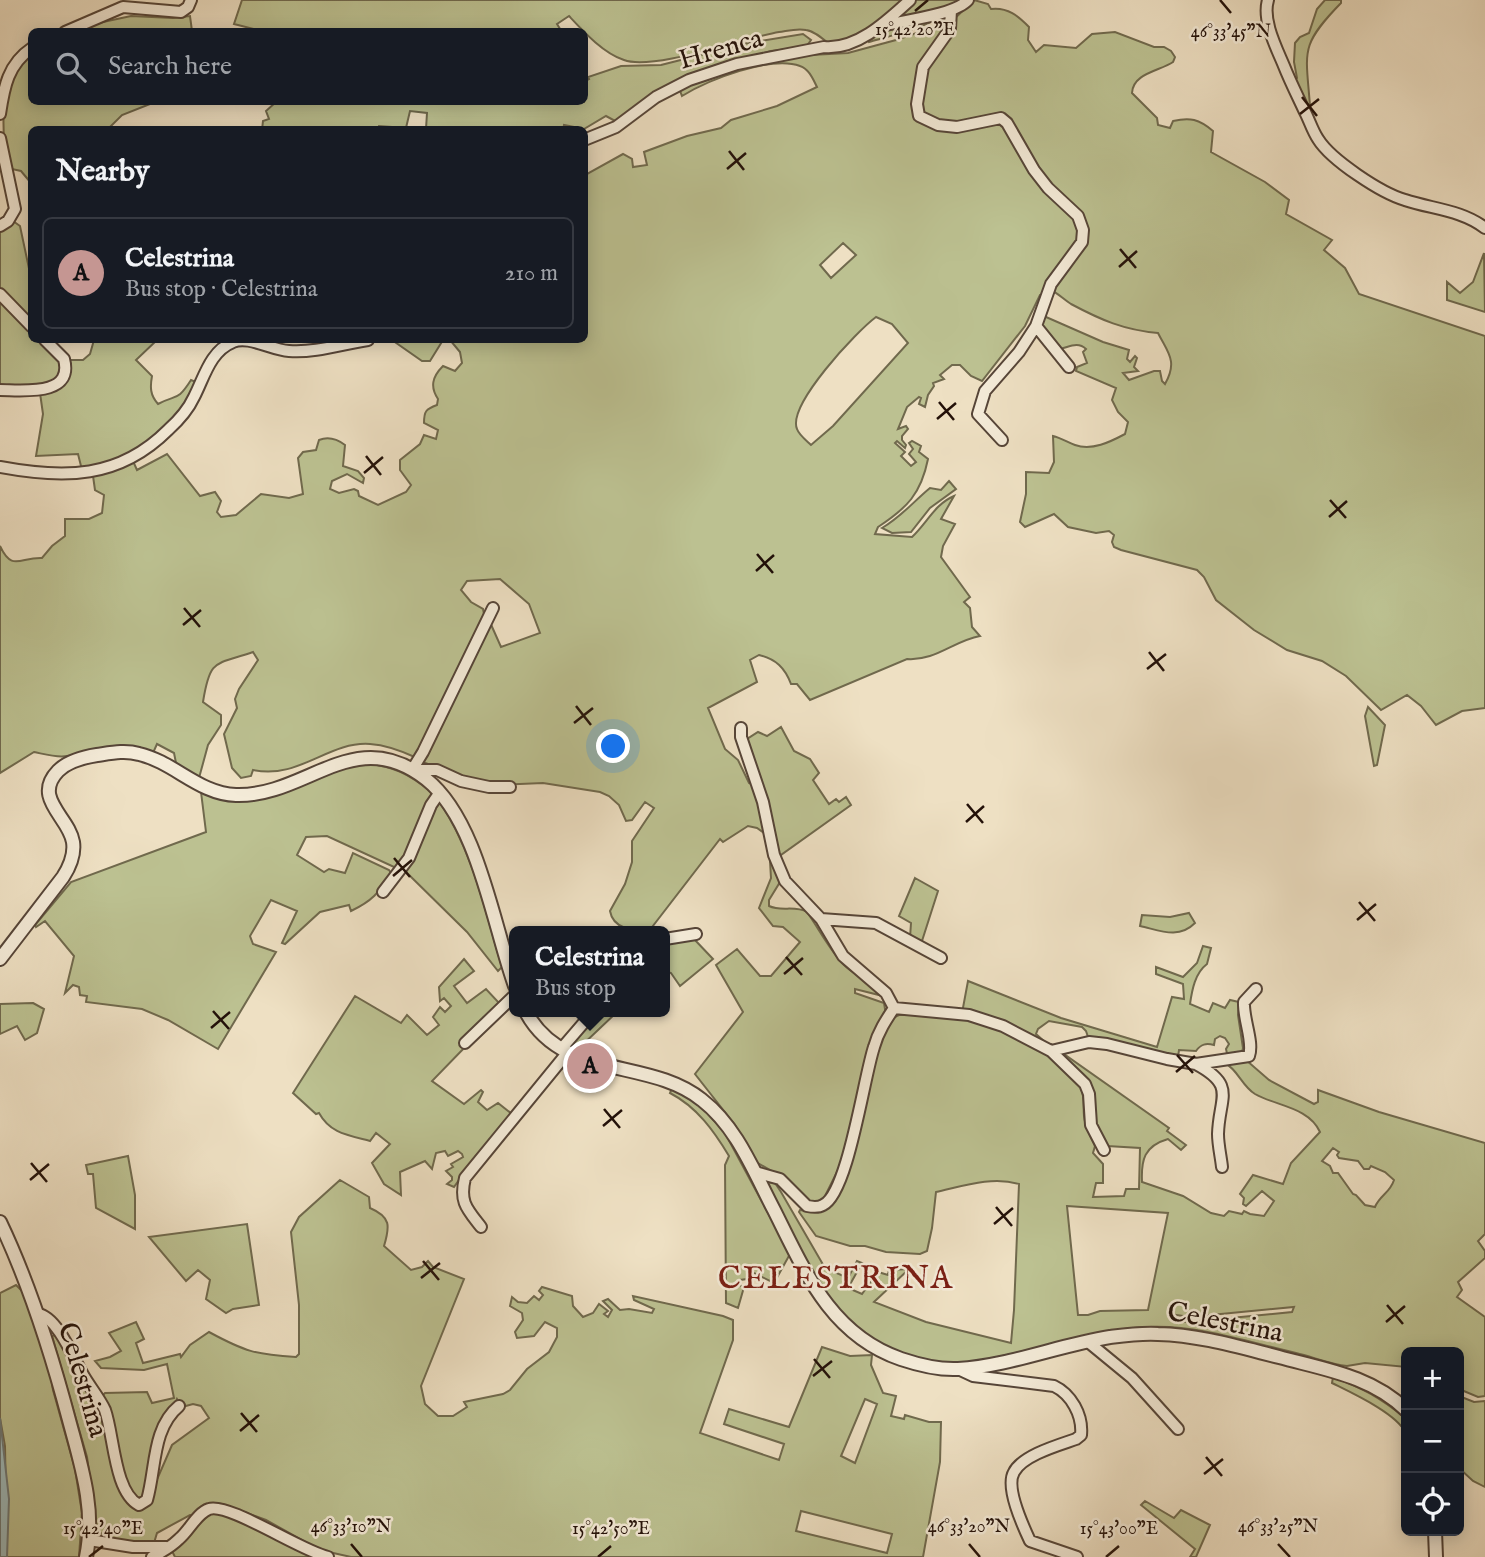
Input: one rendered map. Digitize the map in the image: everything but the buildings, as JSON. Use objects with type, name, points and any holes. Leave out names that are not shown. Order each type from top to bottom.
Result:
[{"type":"street","points":[[74,28],[122,7],[181,12],[188,7],[191,0]]},
{"type":"street","name":"Hrenca","points":[[588,138],[616,127],[656,97],[689,80],[737,64],[852,44],[878,27],[910,0]]},
{"type":"street","points":[[878,27],[951,10],[968,0]]},
{"type":"street","points":[[1268,0],[1265,9],[1273,39],[1294,91],[1317,139],[1325,148],[1379,188],[1401,199],[1456,213],[1485,228]]},
{"type":"street","points":[[951,10],[950,29],[923,67],[917,104],[919,116],[938,125],[957,127],[1001,118],[1007,123],[1034,170],[1048,188],[1078,216],[1083,230],[1082,242],[1051,284],[1036,326],[1019,352],[985,391],[978,414],[1002,440]]},
{"type":"street","points":[[0,114],[8,73],[20,55],[28,50]]},
{"type":"street","points":[[0,138],[15,209],[8,221],[0,226]]},
{"type":"street","points":[[0,294],[28,323]]},
{"type":"street","points":[[1036,326],[1069,367]]},
{"type":"street","points":[[0,390],[38,391],[61,381],[64,375],[64,359],[48,343]]},
{"type":"street","points":[[0,467],[55,474],[80,474],[105,470],[141,453],[180,419],[194,399],[213,357],[231,343]]},
{"type":"street","points":[[257,343],[272,350],[292,352],[349,343]]},
{"type":"street","points":[[412,770],[493,608]]},
{"type":"street","points":[[741,728],[741,737],[763,802],[774,855],[785,881],[821,919],[843,956],[886,993],[894,1009]]},
{"type":"street","points":[[0,959],[63,877],[70,863],[72,841],[49,794],[52,779],[69,763],[107,753],[139,754],[165,764],[206,788],[237,795],[264,791],[360,758],[383,759],[412,770],[440,792],[458,816],[509,968]]},
{"type":"street","points":[[412,770],[437,770],[461,781],[510,788]]},
{"type":"street","points":[[383,892],[409,858],[431,805],[440,792]]},
{"type":"street","points":[[821,919],[876,923],[942,958]]},
{"type":"street","points":[[670,938],[696,934]]},
{"type":"street","points":[[1196,1064],[1249,1056],[1251,1049],[1243,1016],[1244,1002],[1256,989]]},
{"type":"street","points":[[465,1044],[509,1001]]},
{"type":"street","points":[[894,1009],[969,1015],[1003,1026],[1051,1051],[1085,1084],[1091,1125],[1104,1150]]},
{"type":"street","points":[[755,1172],[780,1179],[807,1206],[823,1205],[830,1200],[846,1165],[874,1046],[884,1022],[894,1009]]},
{"type":"street","name":"Celestrina","points":[[529,1017],[565,1050],[586,1061],[664,1079],[688,1090],[717,1113],[755,1172],[815,1289],[842,1323],[871,1346],[888,1354],[915,1364],[958,1369],[1087,1341],[1134,1334],[1182,1336],[1231,1345],[1339,1373],[1374,1386],[1401,1406]]},
{"type":"street","points":[[481,1227],[466,1207],[461,1194],[465,1178],[589,1017]]},
{"type":"street","points":[[1051,1051],[1089,1042],[1107,1044],[1196,1064],[1211,1072],[1219,1078],[1223,1087],[1218,1135],[1222,1167]]},
{"type":"street","name":"Celestrina","points":[[0,1222],[16,1255],[37,1314],[87,1489],[89,1539],[86,1557]]},
{"type":"street","points":[[37,1314],[47,1317],[57,1330],[99,1399],[108,1421],[123,1485],[130,1499],[139,1504],[147,1500],[161,1428],[179,1406]]},
{"type":"street","points":[[1087,1341],[1132,1378],[1178,1429]]},
{"type":"street","name":"Celestrina","points":[[958,1369],[973,1376],[1054,1386],[1068,1395],[1080,1421],[1081,1435],[1041,1452],[1019,1466],[1012,1477],[1012,1487],[1030,1541],[1077,1557]]},
{"type":"street","points":[[152,1557],[171,1546],[205,1511],[216,1508],[255,1523],[306,1550],[328,1557]]},
{"type":"street","points":[[1435,1536],[1436,1557]]},
{"type":"street","points":[[89,1539],[134,1547],[171,1546]]},
{"type":"green space","points":[[242,0],[904,0],[870,28],[829,44],[812,32],[796,29],[677,58],[638,62],[616,57],[588,35],[588,28],[581,28],[569,16],[557,24],[560,28],[250,28],[234,24]]},
{"type":"green space","points":[[913,0],[965,0],[933,21],[869,42],[867,38]]},
{"type":"green space","points":[[974,0],[988,4],[991,9],[1008,11],[1021,19],[1029,27],[1028,40],[1036,52],[1044,45],[1076,48],[1092,34],[1115,32],[1154,47],[1164,47],[1175,57],[1173,62],[1142,77],[1137,81],[1132,93],[1157,118],[1158,125],[1170,128],[1173,121],[1189,119],[1213,131],[1211,152],[1265,182],[1289,200],[1286,214],[1332,240],[1324,250],[1345,268],[1359,294],[1485,336],[1485,708],[1462,711],[1436,725],[1421,706],[1407,695],[1381,710],[1346,676],[1322,661],[1287,650],[1254,630],[1216,600],[1204,577],[1197,570],[1121,550],[1114,547],[1114,535],[1109,531],[1096,533],[1068,527],[1054,514],[1025,527],[1020,522],[1026,494],[1026,472],[1049,473],[1054,462],[1053,436],[1081,447],[1094,446],[1125,434],[1128,422],[1118,412],[1112,400],[1116,388],[1076,371],[1077,367],[1087,363],[1083,352],[1086,349],[1077,345],[1060,349],[1036,329],[1037,313],[1103,342],[1129,350],[1127,359],[1130,362],[1135,356],[1137,358],[1134,367],[1138,371],[1123,373],[1129,380],[1160,371],[1165,384],[1171,369],[1170,357],[1158,333],[1123,327],[1103,319],[1071,304],[1049,289],[1044,295],[1040,295],[1025,326],[982,381],[971,376],[960,365],[952,365],[940,375],[944,379],[933,383],[925,407],[919,404],[919,397],[907,407],[898,429],[906,426],[908,429],[902,436],[905,448],[897,441],[895,443],[905,452],[901,456],[911,466],[916,462],[909,454],[913,449],[909,443],[912,441],[921,446],[919,452],[928,459],[925,471],[911,499],[878,527],[875,534],[912,537],[936,509],[954,496],[941,519],[955,524],[943,546],[941,557],[970,597],[964,602],[970,608],[972,627],[980,636],[927,657],[907,659],[810,700],[797,684],[791,684],[786,673],[775,662],[759,655],[750,660],[757,682],[708,708],[725,749],[738,760],[749,783],[756,786],[769,833],[748,826],[723,842],[720,839],[653,926],[622,926],[615,922],[610,911],[625,884],[632,862],[632,841],[654,808],[645,802],[632,820],[626,821],[619,805],[600,792],[543,783],[476,783],[423,762],[489,620],[501,647],[540,633],[529,604],[500,579],[467,581],[461,590],[471,602],[483,609],[484,614],[417,758],[382,746],[355,745],[340,748],[285,770],[253,770],[251,776],[241,778],[232,768],[224,734],[237,708],[235,699],[239,689],[258,660],[253,652],[216,665],[208,677],[203,702],[221,715],[221,725],[208,745],[199,778],[176,763],[174,753],[157,744],[153,753],[128,747],[63,756],[34,752],[0,773],[0,546],[4,554],[13,561],[42,558],[65,536],[65,519],[89,519],[102,513],[104,495],[95,490],[93,476],[133,461],[137,470],[167,454],[200,496],[215,492],[221,501],[217,512],[221,517],[236,515],[261,494],[289,498],[303,494],[298,458],[303,452],[316,450],[319,440],[326,438],[345,445],[343,466],[358,471],[364,478],[363,483],[347,474],[332,481],[330,489],[339,493],[354,489],[359,496],[378,505],[406,492],[411,485],[400,470],[400,460],[420,444],[424,435],[436,439],[438,430],[424,423],[424,416],[426,411],[437,405],[438,399],[433,386],[436,374],[443,366],[455,371],[462,363],[460,352],[452,343],[588,343],[588,173],[623,154],[632,159],[633,167],[647,165],[644,152],[687,136],[721,128],[731,120],[777,106],[817,87],[806,69],[788,63],[757,66],[740,71],[682,96],[679,88],[747,65],[792,56],[848,53],[952,21]],"holes":[[[843,243],[856,255],[831,278],[820,265]],[[876,317],[892,324],[908,343],[833,426],[811,445],[797,429],[802,403],[840,352]]]},
{"type":"green space","points":[[1325,0],[1341,0],[1341,3],[1318,30],[1308,50],[1310,106],[1307,108],[1293,83],[1297,78],[1295,43],[1309,33],[1317,9]]},
{"type":"green space","points":[[131,16],[190,16],[192,28],[83,28]]},
{"type":"green space","points":[[803,34],[811,40],[806,47],[771,51],[728,63],[617,122],[606,116],[588,127],[426,126],[427,113],[410,111],[406,126],[262,126],[263,121],[269,119],[266,111],[273,105],[588,105],[588,77],[621,66],[661,65],[748,43]]},
{"type":"green space","points":[[28,55],[28,105],[147,105],[122,115],[111,126],[28,126],[28,179],[21,171],[7,168],[4,144],[8,83],[18,64]]},
{"type":"green space","points":[[13,221],[20,226],[28,264],[28,320],[0,290],[0,229]]},
{"type":"green space","points":[[1484,253],[1485,312],[1447,300],[1447,282],[1460,293],[1473,282]]},
{"type":"green space","points":[[0,298],[28,329],[28,343],[43,343],[61,360],[59,376],[51,384],[0,387]]},
{"type":"green space","points":[[93,343],[154,343],[136,360],[152,376],[151,391],[158,404],[179,395],[191,380],[196,382],[176,415],[146,445],[120,459],[82,470],[78,454],[36,456],[43,414],[40,393],[66,379],[68,360],[83,360],[90,354]]},
{"type":"green space","points":[[396,343],[441,343],[430,361],[422,361]]},
{"type":"green space","points":[[949,481],[956,489],[930,508],[911,532],[892,533],[882,528],[930,488],[941,490]]},
{"type":"green space","points":[[1368,707],[1385,725],[1377,765],[1374,766],[1365,716]]},
{"type":"green space","points":[[781,727],[794,751],[810,759],[819,773],[813,780],[829,804],[846,797],[851,805],[778,857],[744,741],[758,732],[767,736]]},
{"type":"green space","points":[[365,763],[400,772],[431,792],[412,846],[398,867],[394,867],[327,836],[306,837],[297,855],[324,872],[329,869],[345,873],[353,853],[391,873],[370,900],[351,911],[349,905],[320,912],[285,944],[282,943],[297,911],[271,900],[250,936],[253,944],[276,952],[218,1049],[168,1020],[142,1009],[86,1002],[87,996],[80,995],[79,987],[73,985],[65,993],[74,956],[45,921],[36,927],[35,925],[71,882],[206,832],[201,792],[223,799]]},
{"type":"green space","points":[[436,803],[440,803],[470,861],[502,967],[498,971],[467,932],[403,869]]},
{"type":"green space","points":[[773,858],[780,882],[769,900],[769,906],[807,912],[843,964],[883,996],[855,989],[855,993],[884,1003],[886,1015],[840,1166],[823,1200],[813,1205],[777,1174],[756,1162],[735,1125],[695,1074],[743,1012],[716,965],[737,949],[760,976],[771,976],[800,942],[783,927],[773,926],[759,908],[771,878],[770,861]]},
{"type":"green space","points":[[915,878],[938,891],[921,944],[910,938],[911,923],[899,916]]},
{"type":"green space","points":[[1189,913],[1195,923],[1182,931],[1168,932],[1140,926],[1142,915],[1170,917]]},
{"type":"green space","points":[[694,939],[713,959],[680,986],[670,973],[670,941]]},
{"type":"green space","points":[[1203,946],[1211,948],[1207,964],[1195,982],[1190,1004],[1209,1012],[1213,1003],[1225,1008],[1230,1000],[1239,1002],[1238,1015],[1243,1048],[1242,1052],[1228,1058],[1226,1049],[1229,1044],[1220,1036],[1215,1039],[1214,1045],[1204,1045],[1196,1051],[1179,1050],[1178,1057],[1089,1040],[1082,1027],[1049,1021],[1038,1029],[1036,1034],[1045,1042],[1045,1046],[962,1013],[968,981],[1061,1018],[1157,1047],[1172,997],[1184,999],[1183,984],[1156,974],[1156,967],[1183,977],[1197,963]]},
{"type":"green space","points":[[464,959],[474,971],[454,986],[467,1003],[486,989],[500,1004],[468,1044],[432,1081],[464,1104],[481,1090],[483,1092],[478,1102],[487,1110],[498,1103],[512,1114],[475,1157],[454,1187],[447,1184],[452,1177],[446,1171],[453,1167],[451,1164],[463,1157],[458,1151],[448,1156],[445,1151],[436,1153],[432,1169],[425,1161],[400,1172],[401,1195],[384,1184],[372,1163],[390,1144],[376,1133],[370,1141],[334,1129],[319,1113],[316,1114],[293,1093],[355,996],[401,1023],[407,1015],[427,1035],[439,1025],[433,1017],[440,1007],[445,1012],[451,1006],[444,998],[440,1001],[439,987]]},
{"type":"green space","points":[[33,1003],[44,1009],[37,1033],[25,1040],[17,1026],[0,1034],[0,1004]]},
{"type":"green space","points":[[899,1015],[943,1016],[987,1025],[1028,1043],[1047,1055],[1076,1081],[1083,1095],[1085,1124],[1095,1146],[1093,1153],[1103,1164],[1103,1183],[1096,1183],[1093,1197],[1124,1196],[1126,1189],[1139,1189],[1140,1148],[1102,1144],[1087,1094],[1057,1056],[1065,1050],[1064,1054],[1169,1128],[1167,1131],[1186,1145],[1181,1150],[1168,1139],[1149,1150],[1143,1161],[1142,1182],[1183,1196],[1211,1213],[1224,1216],[1229,1211],[1242,1214],[1244,1211],[1264,1216],[1274,1201],[1262,1191],[1246,1206],[1240,1194],[1253,1175],[1283,1184],[1291,1163],[1320,1132],[1308,1117],[1300,1112],[1255,1094],[1225,1063],[1246,1060],[1269,1080],[1314,1104],[1318,1102],[1318,1090],[1379,1112],[1485,1143],[1485,1234],[1478,1241],[1485,1251],[1485,1258],[1458,1282],[1462,1290],[1457,1297],[1485,1317],[1485,1396],[1478,1397],[1464,1391],[1464,1347],[1401,1347],[1401,1367],[1365,1363],[1347,1366],[1205,1331],[1150,1327],[1100,1333],[970,1362],[941,1363],[905,1355],[875,1341],[851,1322],[830,1298],[797,1243],[766,1182],[775,1183],[825,1268],[848,1278],[857,1261],[862,1263],[848,1288],[862,1294],[878,1272],[888,1275],[889,1270],[909,1269],[874,1302],[926,1322],[1011,1343],[1019,1184],[988,1181],[936,1192],[927,1251],[920,1254],[850,1246],[816,1236],[799,1212],[813,1212],[837,1187],[880,1037],[893,1018]],"holes":[[[1333,1148],[1339,1152],[1339,1158],[1358,1161],[1364,1169],[1371,1166],[1385,1172],[1394,1180],[1375,1207],[1365,1205],[1338,1173],[1333,1173],[1330,1166],[1322,1161]],[[1067,1206],[1168,1213],[1148,1310],[1100,1311],[1078,1315]],[[1294,1307],[1292,1312],[1176,1321],[1176,1315],[1190,1317]]]},
{"type":"green space","points":[[591,1017],[612,1017],[577,1050],[569,1045]]},
{"type":"green space","points":[[672,1088],[701,1106],[725,1133],[790,1254],[774,1283],[750,1271],[747,1279],[740,1280],[739,1285],[744,1287],[738,1308],[726,1303],[725,1165],[729,1156],[704,1120],[670,1093]]},
{"type":"green space","points":[[128,1156],[135,1195],[135,1229],[96,1208],[93,1174],[88,1174],[86,1165]]},
{"type":"green space","points":[[340,1180],[369,1197],[370,1208],[382,1215],[387,1223],[384,1246],[411,1270],[422,1267],[428,1261],[433,1267],[464,1279],[421,1386],[425,1404],[438,1416],[453,1416],[467,1407],[464,1402],[503,1394],[510,1390],[527,1369],[549,1352],[557,1337],[557,1328],[545,1322],[534,1336],[517,1338],[515,1332],[523,1320],[522,1313],[510,1306],[512,1297],[518,1302],[527,1303],[534,1296],[539,1300],[543,1295],[539,1291],[542,1287],[572,1296],[573,1306],[583,1317],[593,1313],[599,1304],[608,1311],[604,1314],[608,1317],[612,1310],[603,1301],[608,1299],[620,1310],[652,1313],[654,1309],[634,1300],[633,1296],[733,1320],[733,1340],[700,1433],[779,1460],[784,1444],[724,1424],[729,1409],[789,1427],[822,1347],[850,1356],[872,1355],[871,1365],[883,1393],[896,1396],[891,1416],[904,1419],[905,1415],[929,1422],[941,1422],[940,1462],[923,1557],[351,1557],[320,1550],[266,1520],[214,1503],[196,1516],[190,1515],[157,1533],[154,1543],[123,1542],[108,1538],[97,1529],[87,1457],[52,1336],[57,1335],[80,1383],[100,1412],[124,1498],[135,1507],[148,1506],[172,1445],[209,1418],[201,1406],[193,1404],[182,1407],[177,1399],[142,1500],[130,1495],[100,1398],[105,1393],[147,1392],[152,1403],[174,1398],[167,1364],[144,1370],[101,1368],[95,1361],[121,1351],[109,1333],[136,1322],[144,1339],[136,1343],[143,1363],[180,1354],[181,1357],[190,1345],[209,1332],[251,1351],[296,1357],[299,1354],[299,1305],[291,1232],[299,1217]],"holes":[[[865,1399],[877,1404],[855,1463],[841,1456]],[[801,1511],[892,1534],[887,1553],[796,1531]]]},
{"type":"green space","points":[[247,1224],[259,1305],[233,1309],[226,1313],[206,1299],[210,1280],[198,1270],[186,1281],[149,1237]]},
{"type":"green space","points":[[16,1285],[27,1296],[48,1358],[53,1390],[75,1469],[82,1513],[79,1557],[7,1557],[5,1446],[0,1418],[0,1293]]},
{"type":"green space","points":[[1333,1377],[1379,1399],[1401,1415],[1401,1426],[1383,1411],[1332,1383]]},
{"type":"green space","points":[[1464,1398],[1474,1402],[1485,1401],[1485,1487],[1464,1473]]},
{"type":"green space","points":[[1145,1501],[1174,1518],[1181,1510],[1210,1525],[1196,1557],[1190,1557],[1195,1549],[1141,1505]]},
{"type":"green space","points":[[212,1512],[219,1512],[316,1557],[175,1557],[171,1549]]},
{"type":"water","points":[[0,1418],[9,1499],[7,1557],[0,1557]]},
{"type":"place","name":"Celestrina","points":[[590,1066]]},
{"type":"district","name":"CELESTRINA","points":[[836,1279]]}]
